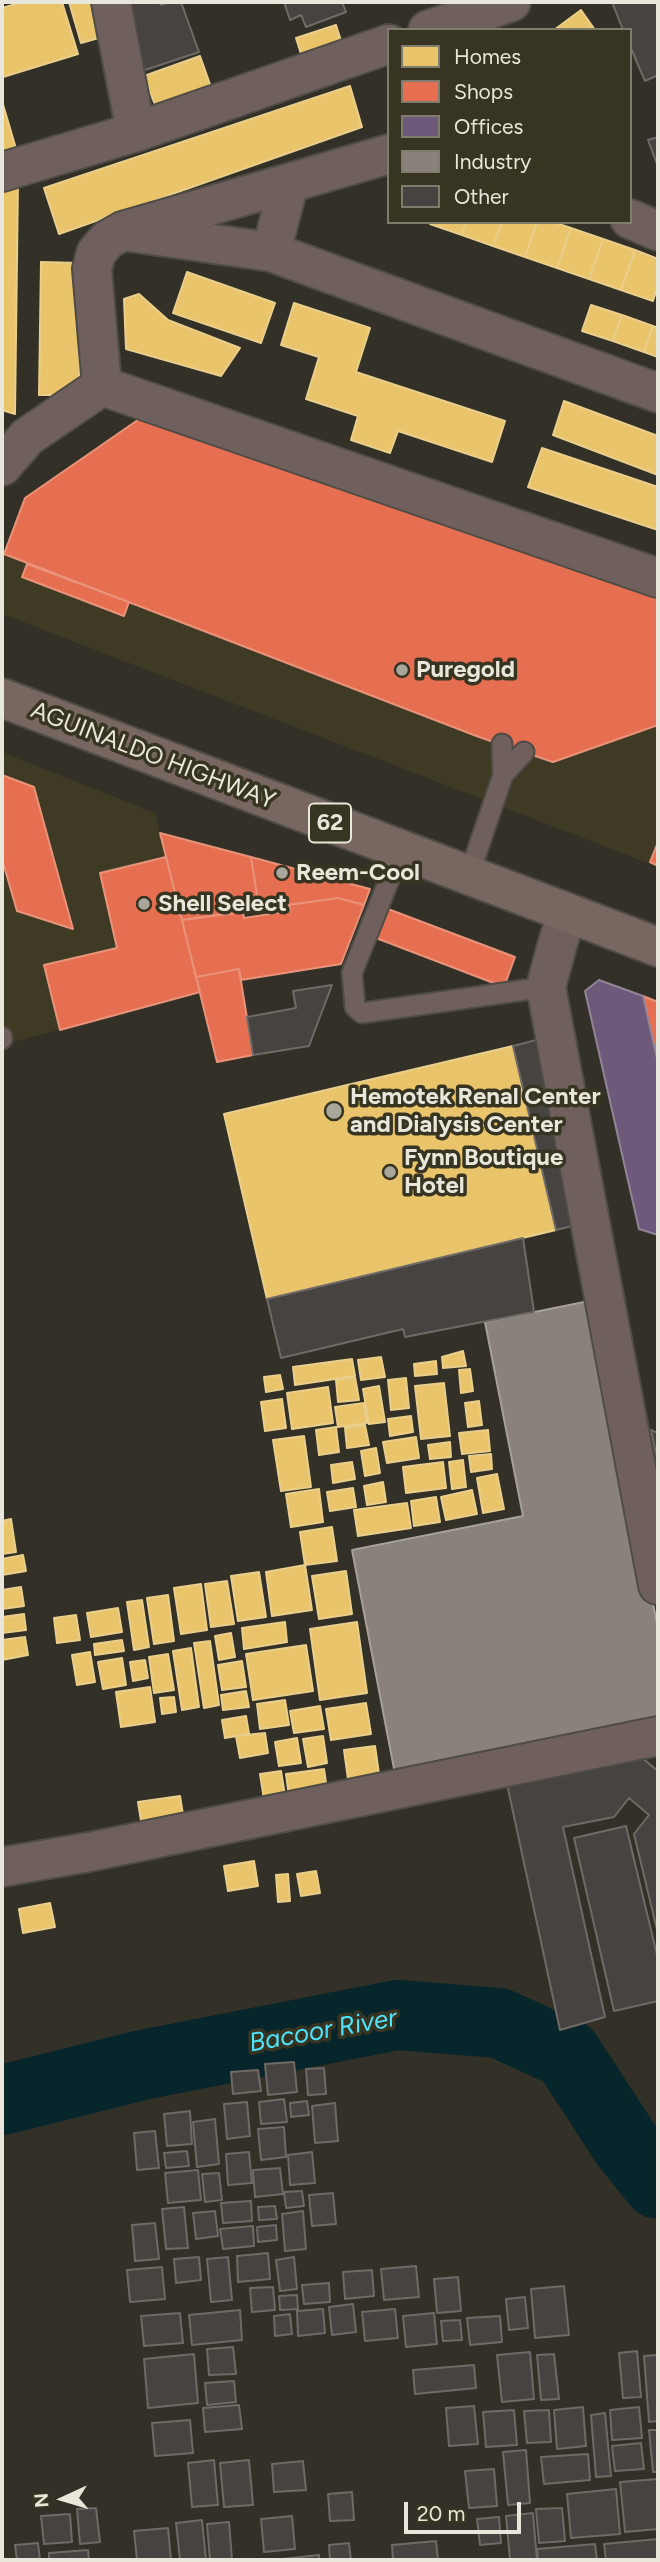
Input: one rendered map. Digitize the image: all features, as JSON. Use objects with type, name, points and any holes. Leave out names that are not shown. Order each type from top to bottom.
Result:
[{"type":"highway","name":"AGUINALDO HIGHWAY","points":[[2,698],[658,947]]},
{"type":"street","points":[[111,2],[136,132]]},
{"type":"street","points":[[432,19],[511,2]]},
{"type":"street","points":[[2,172],[136,132],[387,45]]},
{"type":"street","points":[[102,386],[92,269],[96,253],[107,240],[123,231],[387,155]]},
{"type":"street","points":[[271,252],[289,183]]},
{"type":"street","points":[[632,220],[658,231]]},
{"type":"street","points":[[123,231],[271,252],[658,393]]},
{"type":"street","points":[[2,466],[27,437],[102,386]]},
{"type":"street","points":[[102,386],[658,578]]},
{"type":"street","points":[[568,913],[546,987],[658,1584]]},
{"type":"street","points":[[2,1867],[89,1852],[658,1736]]},
{"type":"lane","points":[[470,875],[503,775],[502,744]]},
{"type":"lane","points":[[503,775],[524,752]]},
{"type":"lane","points":[[401,850],[352,973],[355,1007],[362,1013],[546,987]]},
{"type":"shaded area","name":"Puregold","points":[[25,498],[658,595],[658,867],[2,614],[2,560]]},
{"type":"shaded area","points":[[2,752],[155,813],[200,992],[2,1045]]},
{"type":"building: Homes","points":[[23,2],[62,2],[78,54],[3,77],[2,8]]},
{"type":"building: Homes","points":[[69,2],[104,2],[113,34],[81,43]]},
{"type":"building: Homes","points":[[581,10],[594,28],[557,28]]},
{"type":"building: Homes","points":[[336,25],[342,44],[302,57],[296,38]]},
{"type":"building: Homes","points":[[200,56],[212,90],[157,110],[144,76]]},
{"type":"building: Homes","points":[[350,86],[362,127],[59,234],[44,188]]},
{"type":"building: Homes","points":[[2,101],[17,152],[2,156]]},
{"type":"building: Homes","points":[[18,181],[15,414],[2,410],[2,188]]},
{"type":"building: Homes","points":[[430,224],[465,224],[462,235]]},
{"type":"building: Homes","points":[[465,224],[501,224],[493,246],[462,235]]},
{"type":"building: Homes","points":[[501,224],[536,224],[525,257],[493,246]]},
{"type":"building: Homes","points":[[536,224],[559,224],[571,228],[557,268],[525,257]]},
{"type":"building: Homes","points":[[571,228],[603,239],[589,279],[557,268]]},
{"type":"building: Homes","points":[[603,239],[635,250],[621,290],[589,279]]},
{"type":"building: Homes","points":[[635,250],[658,259],[658,285],[653,301],[621,290]]},
{"type":"building: Homes","points":[[41,262],[80,263],[79,395],[39,395]]},
{"type":"building: Homes","points":[[187,272],[275,303],[261,343],[173,313]]},
{"type":"building: Homes","points":[[139,294],[168,320],[240,348],[221,376],[126,349],[124,299]]},
{"type":"building: Homes","points":[[294,303],[370,328],[356,372],[505,421],[492,462],[398,431],[390,453],[351,440],[358,416],[306,399],[319,357],[281,345]]},
{"type":"building: Homes","points":[[591,305],[622,315],[613,341],[582,331]]},
{"type":"building: Homes","points":[[622,315],[653,326],[644,352],[613,341]]},
{"type":"building: Homes","points":[[653,326],[658,328],[658,357],[644,352]]},
{"type":"building: Homes","points":[[564,401],[658,436],[658,475],[553,435]]},
{"type":"building: Homes","points":[[542,448],[658,487],[658,530],[528,487]]},
{"type":"building: Homes","name":"Fynn Boutique Hotel","points":[[513,1046],[556,1230],[267,1299],[224,1114]]},
{"type":"building: Homes","points":[[463,1351],[466,1366],[443,1368],[442,1357]]},
{"type":"building: Homes","points":[[381,1357],[385,1377],[361,1380],[358,1360]]},
{"type":"building: Homes","points":[[352,1359],[355,1376],[295,1385],[293,1367]]},
{"type":"building: Homes","points":[[436,1361],[437,1374],[415,1376],[414,1364]]},
{"type":"building: Homes","points":[[470,1369],[473,1391],[461,1393],[459,1370]]},
{"type":"building: Homes","points":[[280,1375],[283,1389],[266,1392],[264,1377]]},
{"type":"building: Homes","points":[[355,1377],[359,1400],[338,1402],[336,1380]]},
{"type":"building: Homes","points":[[406,1378],[409,1408],[391,1410],[388,1380]]},
{"type":"building: Homes","points":[[444,1383],[450,1436],[421,1439],[415,1386]]},
{"type":"building: Homes","points":[[379,1386],[385,1422],[369,1424],[363,1389]]},
{"type":"building: Homes","points":[[328,1387],[333,1423],[292,1429],[287,1393]]},
{"type":"building: Homes","points":[[282,1399],[286,1428],[265,1431],[261,1402]]},
{"type":"building: Homes","points":[[479,1401],[482,1425],[468,1427],[465,1403]]},
{"type":"building: Homes","points":[[364,1403],[367,1423],[338,1427],[335,1407]]},
{"type":"building: Homes","points":[[411,1416],[413,1432],[390,1436],[388,1419]]},
{"type":"building: Homes","points":[[365,1425],[369,1445],[347,1448],[345,1428]]},
{"type":"building: Homes","points":[[336,1427],[339,1452],[319,1455],[316,1430]]},
{"type":"building: Homes","points":[[488,1430],[490,1451],[462,1454],[459,1433]]},
{"type":"building: Homes","points":[[304,1436],[311,1487],[281,1491],[273,1440]]},
{"type":"building: Homes","points":[[416,1437],[419,1458],[387,1463],[383,1442]]},
{"type":"building: Homes","points":[[450,1442],[451,1457],[430,1459],[428,1445]]},
{"type":"building: Homes","points":[[376,1448],[380,1473],[365,1476],[361,1451]]},
{"type":"building: Homes","points":[[491,1454],[492,1469],[471,1472],[469,1456]]},
{"type":"building: Homes","points":[[463,1460],[466,1487],[452,1489],[449,1462]]},
{"type":"building: Homes","points":[[352,1462],[355,1479],[333,1483],[331,1465]]},
{"type":"building: Homes","points":[[443,1462],[446,1488],[406,1493],[403,1467]]},
{"type":"building: Homes","points":[[497,1474],[504,1509],[483,1513],[477,1478]]},
{"type":"building: Homes","points":[[383,1482],[386,1502],[367,1505],[364,1486]]},
{"type":"building: Homes","points":[[353,1488],[356,1507],[330,1511],[327,1492]]},
{"type":"building: Homes","points":[[319,1489],[323,1522],[291,1527],[286,1494]]},
{"type":"building: Homes","points":[[472,1490],[477,1514],[446,1520],[441,1497]]},
{"type":"building: Homes","points":[[436,1497],[440,1522],[414,1526],[411,1501]]},
{"type":"building: Homes","points":[[407,1503],[411,1528],[358,1536],[354,1510]]},
{"type":"building: Homes","points":[[11,1519],[16,1552],[2,1554],[2,1521]]},
{"type":"building: Homes","points":[[332,1527],[337,1561],[305,1565],[300,1532]]},
{"type":"building: Homes","points":[[23,1555],[26,1571],[2,1575],[2,1559]]},
{"type":"building: Homes","points":[[305,1565],[312,1610],[272,1616],[266,1572]]},
{"type":"building: Homes","points":[[346,1571],[352,1614],[319,1619],[312,1576]]},
{"type":"building: Homes","points":[[259,1572],[266,1617],[238,1621],[231,1576]]},
{"type":"building: Homes","points":[[227,1581],[234,1624],[211,1627],[205,1584]]},
{"type":"building: Homes","points":[[201,1584],[207,1630],[181,1634],[174,1588]]},
{"type":"building: Homes","points":[[21,1587],[24,1606],[2,1609],[2,1590]]},
{"type":"building: Homes","points":[[168,1595],[174,1641],[154,1644],[147,1598]]},
{"type":"building: Homes","points":[[142,1600],[149,1647],[134,1650],[127,1602]]},
{"type":"building: Homes","points":[[118,1608],[122,1632],[91,1637],[87,1613]]},
{"type":"building: Homes","points":[[24,1614],[26,1630],[2,1633],[2,1617]]},
{"type":"building: Homes","points":[[76,1615],[80,1640],[57,1643],[54,1618]]},
{"type":"building: Homes","points":[[285,1622],[287,1642],[244,1649],[242,1628]]},
{"type":"building: Homes","points":[[357,1622],[367,1693],[320,1700],[310,1629]]},
{"type":"building: Homes","points":[[231,1633],[235,1657],[219,1660],[215,1636]]},
{"type":"building: Homes","points":[[25,1637],[28,1655],[2,1660],[2,1640]]},
{"type":"building: Homes","points":[[122,1640],[124,1651],[95,1655],[94,1644]]},
{"type":"building: Homes","points":[[210,1641],[219,1705],[204,1708],[194,1643]]},
{"type":"building: Homes","points":[[306,1645],[313,1691],[253,1700],[246,1654]]},
{"type":"building: Homes","points":[[191,1648],[199,1707],[182,1710],[173,1651]]},
{"type":"building: Homes","points":[[90,1652],[95,1682],[77,1685],[72,1655]]},
{"type":"building: Homes","points":[[168,1654],[174,1690],[154,1693],[149,1657]]},
{"type":"building: Homes","points":[[122,1658],[126,1685],[103,1689],[98,1662]]},
{"type":"building: Homes","points":[[145,1660],[148,1678],[133,1681],[130,1662]]},
{"type":"building: Homes","points":[[242,1661],[246,1687],[222,1690],[218,1665]]},
{"type":"building: Homes","points":[[150,1687],[155,1722],[121,1727],[116,1692]]},
{"type":"building: Homes","points":[[246,1691],[249,1707],[223,1710],[221,1695]]},
{"type":"building: Homes","points":[[174,1697],[176,1712],[162,1714],[160,1698]]},
{"type":"building: Homes","points":[[285,1700],[289,1725],[260,1729],[257,1704]]},
{"type":"building: Homes","points":[[366,1703],[371,1734],[331,1740],[326,1709]]},
{"type":"building: Homes","points":[[320,1706],[324,1729],[294,1733],[290,1711]]},
{"type":"building: Homes","points":[[246,1716],[249,1734],[225,1738],[222,1720]]},
{"type":"building: Homes","points":[[265,1733],[268,1753],[240,1758],[236,1736]]},
{"type":"building: Homes","points":[[323,1736],[327,1763],[308,1767],[303,1739]]},
{"type":"building: Homes","points":[[297,1738],[301,1763],[279,1766],[275,1742]]},
{"type":"building: Homes","points":[[375,1746],[380,1781],[349,1786],[344,1750]]},
{"type":"building: Homes","points":[[324,1769],[327,1790],[289,1796],[286,1774]]},
{"type":"building: Homes","points":[[281,1771],[286,1802],[265,1806],[260,1774]]},
{"type":"building: Homes","points":[[180,1796],[184,1821],[142,1827],[138,1802]]},
{"type":"building: Homes","points":[[254,1861],[258,1886],[228,1891],[224,1866]]},
{"type":"building: Homes","points":[[316,1871],[320,1893],[301,1896],[297,1874]]},
{"type":"building: Homes","points":[[288,1874],[290,1901],[278,1902],[276,1875]]},
{"type":"building: Homes","points":[[50,1903],[55,1927],[23,1933],[19,1909]]},
{"type":"building: Shops","name":"Puregold","points":[[145,415],[658,595],[658,725],[553,762],[479,737],[4,554],[25,498]]},
{"type":"building: Shops","points":[[27,564],[129,602],[124,616],[22,577]]},
{"type":"building: Shops","points":[[2,775],[34,787],[73,929],[17,911],[2,859]]},
{"type":"building: Shops","points":[[160,833],[251,857],[259,909],[182,920]]},
{"type":"building: Shops","points":[[658,842],[658,866],[650,862]]},
{"type":"building: Shops","points":[[166,857],[200,992],[60,1030],[44,965],[117,948],[100,873]]},
{"type":"building: Shops","name":"Reem-Cool","points":[[251,857],[370,889],[364,905],[338,898],[259,909]]},
{"type":"building: Shops","points":[[338,898],[364,905],[341,964],[241,980],[239,969],[196,977],[182,920],[243,912],[244,918],[290,911],[289,905]]},
{"type":"building: Shops","points":[[388,909],[515,957],[504,987],[376,938]]},
{"type":"building: Shops","points":[[239,969],[253,1055],[217,1062],[196,977]]},
{"type":"building: Shops","points":[[643,996],[658,1002],[658,1063]]},
{"type":"building: Offices","points":[[599,980],[643,996],[658,1063],[658,1235],[639,1229],[585,991]]},
{"type":"building: Industry","points":[[594,1300],[658,1629],[658,1728],[396,1779],[352,1550],[523,1516],[485,1322]]},
{"type":"building: Other","points":[[120,2],[160,2],[161,5],[181,2],[199,52],[145,70]]},
{"type":"building: Other","points":[[284,2],[342,2],[346,12],[306,27],[301,15],[290,20]]},
{"type":"building: Other","points":[[612,2],[658,2],[658,75],[645,81],[632,51],[632,28],[622,28]]},
{"type":"building: Other","points":[[658,137],[658,167],[648,140]]},
{"type":"building: Other","points":[[332,985],[309,1046],[253,1055],[247,1017],[296,1008],[293,991]]},
{"type":"building: Other","points":[[540,1039],[584,1223],[556,1230],[513,1046]]},
{"type":"building: Other","points":[[523,1238],[534,1312],[405,1337],[403,1329],[281,1358],[267,1299]]},
{"type":"building: Other","points":[[651,1430],[658,1433],[658,1463]]},
{"type":"building: Other","points":[[635,1752],[658,1771],[658,1934],[634,1834],[649,1815],[629,1798],[614,1817],[563,1827],[605,2017],[560,2030],[507,1784]]},
{"type":"building: Other","points":[[626,1826],[658,1959],[658,2001],[614,2011],[574,1838]]},
{"type":"building: Other","points":[[294,2062],[297,2092],[268,2095],[265,2064]]},
{"type":"building: Other","points":[[324,2068],[326,2094],[308,2095],[306,2069]]},
{"type":"building: Other","points":[[258,2070],[261,2091],[233,2094],[231,2072]]},
{"type":"building: Other","points":[[284,2099],[287,2122],[261,2124],[259,2102]]},
{"type":"building: Other","points":[[307,2101],[309,2115],[291,2117],[290,2103]]},
{"type":"building: Other","points":[[247,2102],[250,2136],[227,2139],[224,2104]]},
{"type":"building: Other","points":[[335,2103],[338,2141],[315,2143],[312,2106]]},
{"type":"building: Other","points":[[190,2111],[192,2144],[167,2146],[164,2114]]},
{"type":"building: Other","points":[[215,2119],[219,2164],[197,2167],[193,2122]]},
{"type":"building: Other","points":[[284,2127],[286,2157],[261,2160],[258,2129]]},
{"type":"building: Other","points":[[155,2131],[159,2168],[137,2170],[134,2133]]},
{"type":"building: Other","points":[[187,2151],[189,2166],[166,2168],[164,2153]]},
{"type":"building: Other","points":[[249,2152],[252,2183],[228,2185],[226,2154]]},
{"type":"building: Other","points":[[312,2152],[315,2183],[290,2185],[288,2155]]},
{"type":"building: Other","points":[[280,2168],[283,2194],[255,2197],[253,2170]]},
{"type":"building: Other","points":[[198,2170],[201,2200],[168,2203],[165,2173]]},
{"type":"building: Other","points":[[219,2173],[222,2200],[205,2202],[202,2174]]},
{"type":"building: Other","points":[[302,2191],[304,2206],[286,2208],[284,2192]]},
{"type":"building: Other","points":[[333,2193],[336,2224],[312,2226],[309,2195]]},
{"type":"building: Other","points":[[251,2201],[252,2221],[223,2223],[221,2203]]},
{"type":"building: Other","points":[[275,2206],[277,2219],[259,2220],[258,2207]]},
{"type":"building: Other","points":[[184,2207],[188,2248],[166,2249],[162,2209]]},
{"type":"building: Other","points":[[215,2211],[218,2236],[196,2239],[193,2213]]},
{"type":"building: Other","points":[[303,2211],[306,2249],[285,2251],[282,2214]]},
{"type":"building: Other","points":[[155,2223],[159,2259],[135,2261],[132,2225]]},
{"type":"building: Other","points":[[276,2225],[277,2240],[258,2242],[257,2227]]},
{"type":"building: Other","points":[[253,2226],[254,2246],[223,2249],[220,2229]]},
{"type":"building: Other","points":[[268,2253],[270,2279],[238,2282],[237,2256]]},
{"type":"building: Other","points":[[199,2257],[201,2280],[176,2283],[174,2259]]},
{"type":"building: Other","points":[[228,2257],[232,2300],[211,2302],[207,2259]]},
{"type":"building: Other","points":[[294,2257],[297,2289],[280,2291],[276,2260]]},
{"type":"building: Other","points":[[416,2266],[419,2297],[384,2300],[381,2269]]},
{"type":"building: Other","points":[[162,2267],[165,2299],[130,2302],[127,2270]]},
{"type":"building: Other","points":[[372,2270],[374,2296],[345,2299],[343,2272]]},
{"type":"building: Other","points":[[458,2277],[461,2311],[437,2313],[434,2279]]},
{"type":"building: Other","points":[[329,2283],[330,2302],[304,2304],[302,2285]]},
{"type":"building: Other","points":[[564,2286],[569,2335],[535,2338],[531,2289]]},
{"type":"building: Other","points":[[273,2287],[275,2310],[252,2312],[250,2288]]},
{"type":"building: Other","points":[[297,2295],[298,2309],[280,2310],[279,2296]]},
{"type":"building: Other","points":[[525,2297],[528,2328],[509,2330],[506,2299]]},
{"type":"building: Other","points":[[353,2304],[356,2332],[332,2335],[329,2307]]},
{"type":"building: Other","points":[[323,2309],[325,2333],[298,2336],[297,2311]]},
{"type":"building: Other","points":[[395,2309],[398,2338],[365,2341],[362,2312]]},
{"type":"building: Other","points":[[240,2310],[242,2340],[192,2345],[189,2315]]},
{"type":"building: Other","points":[[180,2313],[183,2343],[144,2346],[141,2316]]},
{"type":"building: Other","points":[[434,2313],[437,2344],[406,2347],[403,2316]]},
{"type":"building: Other","points":[[290,2314],[292,2334],[275,2336],[274,2316]]},
{"type":"building: Other","points":[[500,2316],[502,2342],[470,2345],[467,2318]]},
{"type":"building: Other","points":[[460,2320],[462,2340],[443,2341],[441,2321]]},
{"type":"building: Other","points":[[233,2347],[236,2374],[209,2375],[207,2349]]},
{"type":"building: Other","points":[[637,2351],[641,2397],[623,2398],[619,2353]]},
{"type":"building: Other","points":[[530,2352],[534,2399],[502,2402],[497,2355]]},
{"type":"building: Other","points":[[194,2354],[198,2403],[148,2408],[144,2359]]},
{"type":"building: Other","points":[[554,2354],[559,2399],[541,2400],[537,2355]]},
{"type":"building: Other","points":[[658,2355],[658,2421],[649,2422],[644,2356]]},
{"type":"building: Other","points":[[474,2365],[476,2388],[415,2394],[413,2370]]},
{"type":"building: Other","points":[[234,2381],[236,2402],[207,2405],[205,2383]]},
{"type":"building: Other","points":[[239,2405],[242,2429],[205,2432],[203,2408]]},
{"type":"building: Other","points":[[474,2406],[478,2444],[449,2446],[446,2408]]},
{"type":"building: Other","points":[[583,2407],[586,2446],[557,2449],[554,2410]]},
{"type":"building: Other","points":[[639,2407],[642,2438],[612,2440],[610,2410]]},
{"type":"building: Other","points":[[514,2410],[517,2445],[486,2447],[483,2412]]},
{"type":"building: Other","points":[[549,2410],[551,2442],[527,2443],[524,2411]]},
{"type":"building: Other","points":[[605,2413],[611,2476],[596,2477],[591,2415]]},
{"type":"building: Other","points":[[190,2420],[193,2453],[155,2456],[152,2423]]},
{"type":"building: Other","points":[[649,2430],[658,2430],[658,2472],[653,2472]]},
{"type":"building: Other","points":[[641,2443],[644,2469],[615,2471],[612,2446]]},
{"type":"building: Other","points":[[526,2450],[530,2503],[508,2505],[503,2452]]},
{"type":"building: Other","points":[[588,2454],[590,2480],[544,2484],[541,2457]]},
{"type":"building: Other","points":[[214,2460],[218,2505],[192,2507],[188,2463]]},
{"type":"building: Other","points":[[249,2460],[253,2505],[224,2507],[220,2463]]},
{"type":"building: Other","points":[[303,2461],[306,2490],[274,2492],[272,2464]]},
{"type":"building: Other","points":[[494,2469],[497,2506],[469,2508],[465,2471]]},
{"type":"building: Other","points":[[658,2479],[658,2529],[625,2532],[620,2482]]},
{"type":"building: Other","points":[[616,2489],[620,2534],[571,2538],[567,2494]]},
{"type":"building: Other","points":[[352,2492],[354,2520],[330,2521],[328,2494]]},
{"type":"building: Other","points":[[96,2508],[100,2542],[80,2544],[77,2509]]},
{"type":"building: Other","points":[[562,2508],[565,2541],[539,2543],[536,2509]]},
{"type":"building: Other","points":[[533,2513],[537,2560],[510,2560],[506,2516]]},
{"type":"building: Other","points":[[70,2514],[72,2542],[44,2544],[41,2516]]},
{"type":"building: Other","points":[[292,2516],[295,2549],[264,2552],[261,2519]]},
{"type":"building: Other","points":[[499,2517],[501,2543],[480,2545],[477,2519]]},
{"type":"building: Other","points":[[202,2520],[206,2560],[180,2560],[176,2523]]},
{"type":"building: Other","points":[[229,2522],[232,2560],[210,2560],[207,2524]]},
{"type":"building: Other","points":[[168,2528],[171,2560],[137,2560],[134,2531]]},
{"type":"building: Other","points":[[658,2539],[658,2560],[606,2560],[604,2544]]},
{"type":"building: Other","points":[[436,2541],[438,2560],[393,2560],[392,2545]]},
{"type":"building: Other","points":[[38,2543],[40,2560],[17,2560],[15,2545]]},
{"type":"building: Other","points":[[349,2543],[351,2560],[330,2560],[329,2545]]},
{"type":"building: Other","points":[[595,2544],[597,2560],[538,2560],[537,2549]]},
{"type":"building: Other","points":[[88,2550],[89,2560],[49,2560],[49,2553]]},
{"type":"building: Other","points":[[319,2555],[319,2560],[273,2560]]},
{"type":"waterway","name":"Bacoor River","points":[[2,2100],[142,2065],[397,2015],[499,2023],[567,2054],[625,2143],[658,2184]]},
{"type":"place","name":"Puregold","points":[[402,670]]},
{"type":"place","name":"Reem-Cool","points":[[282,873]]},
{"type":"place","name":"Shell Select","points":[[144,904]]},
{"type":"place","name":"Hemotek Renal Center and Dialysis Center","points":[[334,1111]]},
{"type":"place","name":"Fynn Boutique Hotel","points":[[390,1172]]}]
